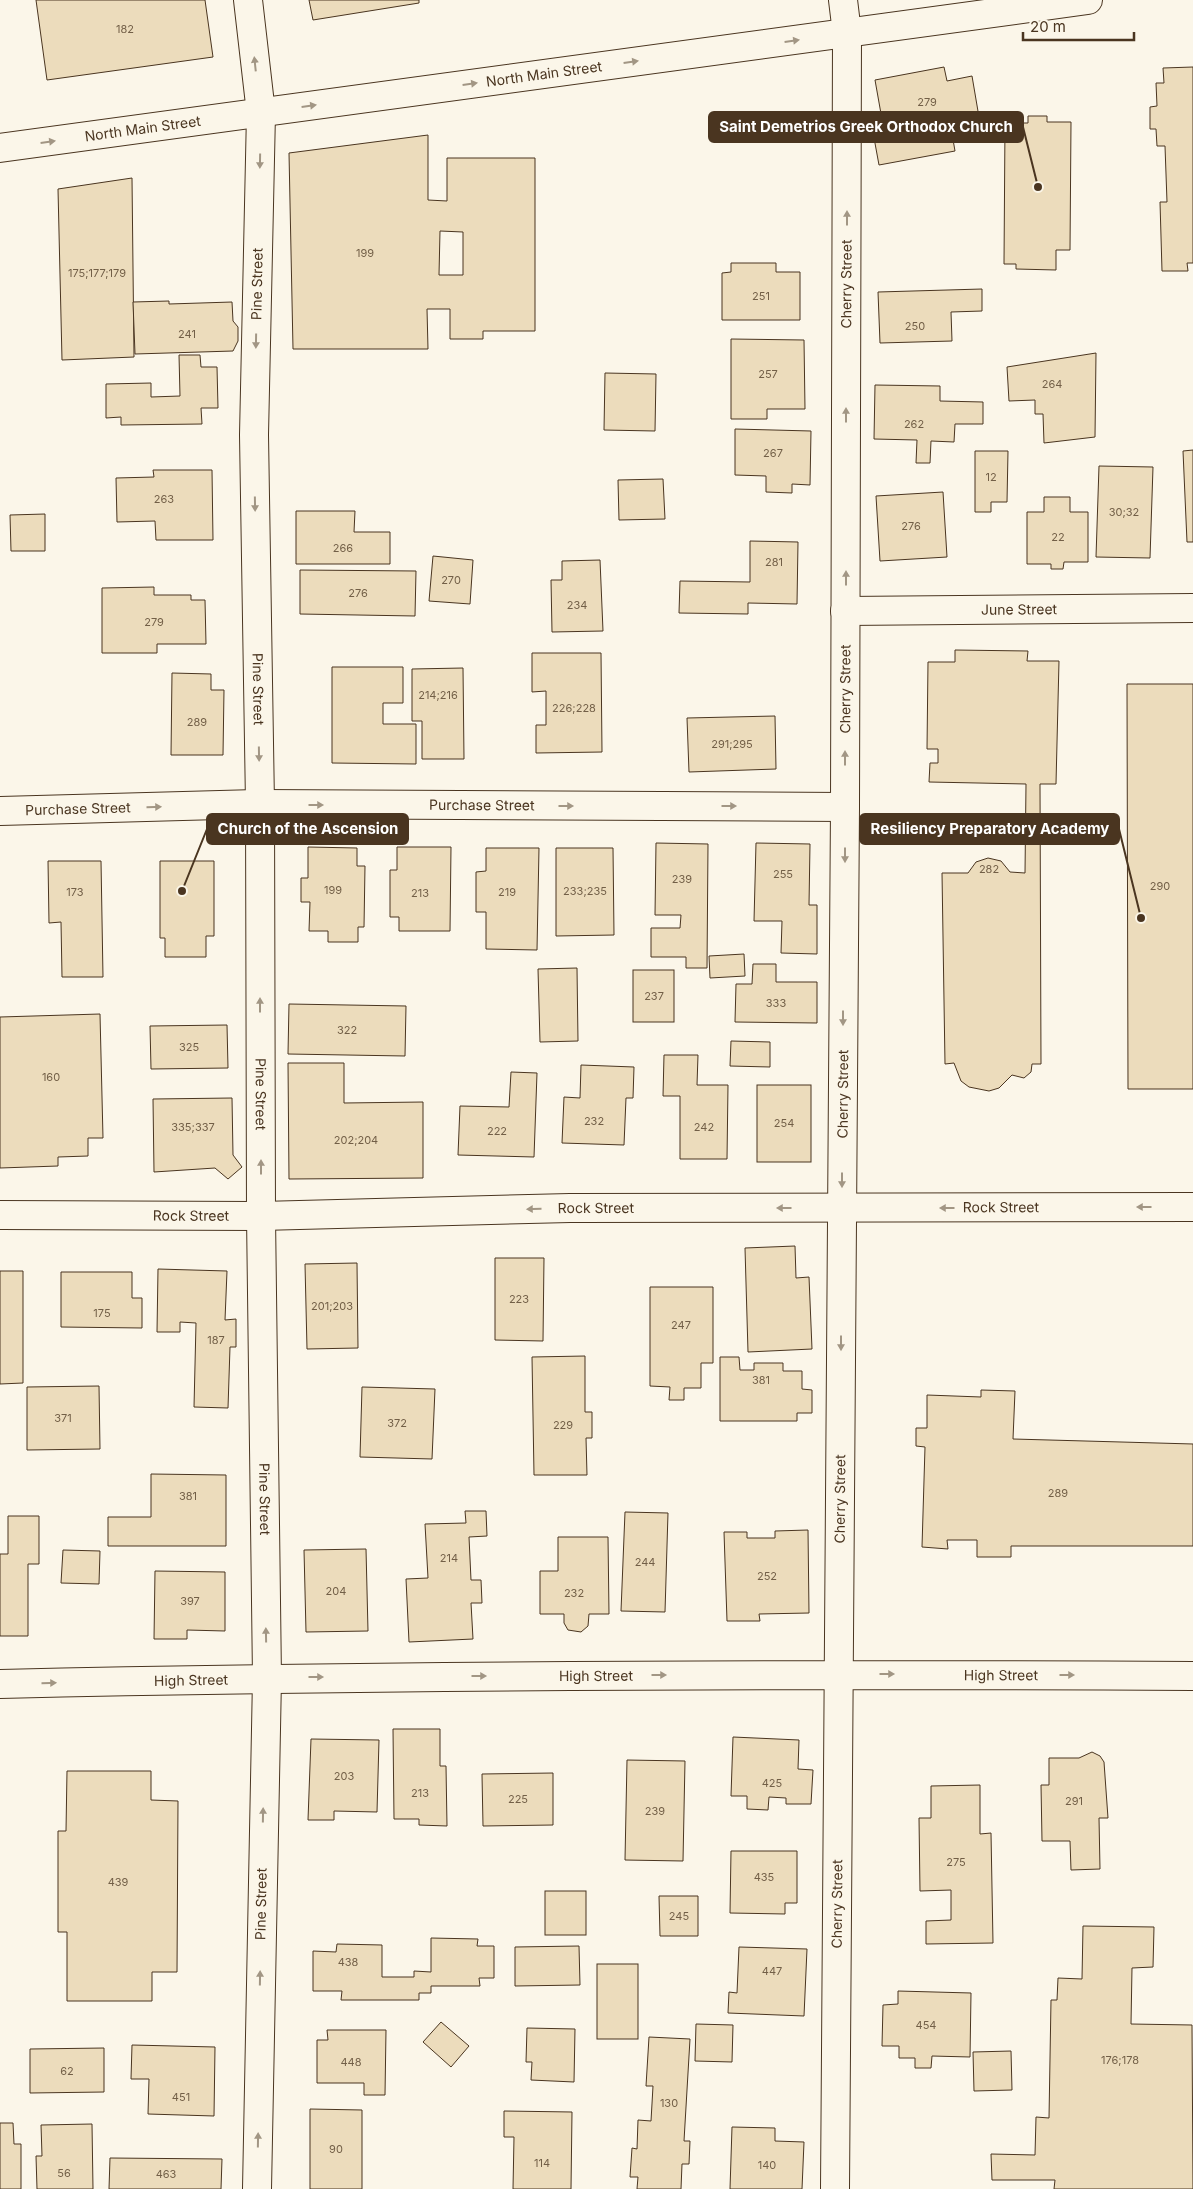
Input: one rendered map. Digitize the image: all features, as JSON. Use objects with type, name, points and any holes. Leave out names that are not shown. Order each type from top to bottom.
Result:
[{"type":"street","name":"Pine Street","points":[[248,0],[261,113],[254,435],[260,804],[261,1216],[267,1678],[258,2189]]},
{"type":"street","name":"Cherry Street","points":[[835,2189],[845,806],[847,33],[843,0]]},
{"type":"street","name":"North Main Street","points":[[0,148],[1088,0]]},
{"type":"street","name":"June Street","points":[[845,611],[1193,608]]},
{"type":"street","name":"Purchase Street","points":[[0,810],[260,804],[845,806]]},
{"type":"street","name":"Rock Street","points":[[0,1215],[261,1216],[570,1208],[1193,1207]]},
{"type":"street","name":"High Street","points":[[0,1684],[267,1678],[838,1674],[1193,1676]]},
{"type":"building","points":[[36,0],[205,0],[213,57],[47,80]]},
{"type":"building","points":[[309,0],[419,0],[419,3],[313,20]]},
{"type":"building","points":[[944,67],[947,81],[972,76],[980,123],[951,128],[955,151],[879,165],[872,127],[883,125],[875,80]]},
{"type":"building","points":[[1193,67],[1193,263],[1187,263],[1188,271],[1162,271],[1160,202],[1167,202],[1165,146],[1157,146],[1156,129],[1150,129],[1150,107],[1157,106],[1156,83],[1164,83],[1163,68]]},
{"type":"building","points":[[1028,116],[1047,116],[1047,122],[1071,122],[1070,250],[1056,250],[1056,270],[1016,269],[1016,264],[1004,264],[1005,123],[1028,123]]},
{"type":"building","points":[[428,135],[428,200],[447,201],[447,158],[535,158],[535,331],[483,331],[483,339],[450,339],[450,309],[427,309],[428,349],[293,349],[289,153]],"holes":[[[440,231],[463,232],[463,275],[439,275]]]},
{"type":"building","points":[[132,178],[134,357],[62,360],[58,189]]},
{"type":"building","points":[[731,263],[776,263],[776,272],[800,272],[800,320],[722,320],[722,273],[731,272]]},
{"type":"building","points":[[982,289],[982,311],[951,312],[952,341],[880,343],[878,292]]},
{"type":"building","points":[[169,301],[169,304],[232,302],[233,321],[238,327],[238,341],[233,351],[135,354],[133,302]]},
{"type":"building","points":[[731,339],[804,340],[805,409],[767,409],[767,419],[731,419]]},
{"type":"building","points":[[1096,353],[1095,437],[1044,443],[1043,414],[1035,414],[1035,400],[1009,401],[1007,367]]},
{"type":"building","points":[[179,355],[200,355],[201,367],[217,367],[218,408],[201,408],[202,424],[121,425],[121,417],[106,418],[106,384],[151,383],[151,397],[180,396]]},
{"type":"building","points":[[605,373],[656,374],[655,431],[604,430]]},
{"type":"building","points":[[875,385],[940,386],[940,401],[983,402],[983,424],[955,424],[954,442],[931,441],[930,463],[916,463],[917,440],[874,439]]},
{"type":"building","points":[[735,429],[811,431],[810,485],[792,484],[792,493],[766,492],[766,476],[735,475]]},
{"type":"building","points":[[1193,450],[1193,542],[1187,542],[1183,451]]},
{"type":"building","points":[[975,451],[1008,451],[1007,502],[991,502],[991,512],[975,512]]},
{"type":"building","points":[[1099,466],[1153,467],[1150,558],[1096,557]]},
{"type":"building","points":[[153,470],[212,470],[213,540],[156,540],[155,521],[117,522],[116,478],[154,477]]},
{"type":"building","points":[[663,479],[665,519],[619,520],[618,480]]},
{"type":"building","points":[[943,492],[947,557],[880,561],[876,496]]},
{"type":"building","points":[[1044,497],[1070,497],[1070,512],[1088,512],[1088,562],[1064,562],[1063,569],[1051,569],[1051,564],[1027,564],[1027,512],[1044,512]]},
{"type":"building","points":[[296,511],[355,511],[354,532],[390,532],[390,564],[296,564]]},
{"type":"building","points":[[45,514],[45,551],[11,551],[10,515]]},
{"type":"building","points":[[750,541],[798,542],[797,604],[748,603],[748,614],[679,613],[680,581],[750,582]]},
{"type":"building","points":[[433,556],[473,560],[470,604],[429,601]]},
{"type":"building","points":[[600,560],[603,631],[552,632],[551,580],[562,580],[562,561]]},
{"type":"building","points":[[300,570],[416,571],[415,616],[300,614]]},
{"type":"building","points":[[154,587],[154,595],[191,595],[191,600],[205,600],[206,644],[157,644],[157,653],[102,653],[102,588]]},
{"type":"building","points":[[955,650],[1028,651],[1027,661],[1059,661],[1056,784],[1040,784],[1041,1064],[1032,1064],[1031,1072],[1024,1078],[1012,1075],[999,1088],[989,1091],[969,1087],[961,1081],[954,1063],[945,1064],[942,873],[968,873],[976,862],[988,858],[1001,861],[1010,872],[1025,873],[1026,784],[929,782],[930,763],[938,763],[938,749],[927,749],[928,662],[955,662]]},
{"type":"building","points":[[532,653],[601,653],[602,752],[536,753],[536,725],[546,725],[546,691],[532,692]]},
{"type":"building","points":[[332,667],[403,667],[403,703],[383,703],[383,724],[416,724],[416,764],[332,763]]},
{"type":"building","points":[[463,668],[464,759],[422,759],[422,721],[412,721],[412,669]]},
{"type":"building","points":[[172,673],[211,674],[211,690],[224,690],[223,755],[171,755]]},
{"type":"building","points":[[1127,684],[1193,684],[1193,1089],[1128,1089]]},
{"type":"building","points":[[775,716],[776,769],[689,772],[687,718]]},
{"type":"building","points":[[656,843],[708,844],[707,968],[686,968],[686,957],[651,957],[651,928],[680,928],[681,915],[655,915]]},
{"type":"building","points":[[756,843],[810,844],[809,905],[817,905],[817,954],[781,953],[782,921],[754,921]]},
{"type":"building","points":[[308,847],[357,848],[357,866],[365,866],[364,927],[358,927],[358,942],[328,942],[328,931],[309,931],[310,902],[301,902],[301,878],[308,878]]},
{"type":"building","points":[[397,847],[451,847],[450,931],[399,931],[399,917],[390,917],[390,870],[397,870]]},
{"type":"building","points":[[486,848],[539,848],[537,950],[486,949],[486,912],[476,912],[476,872],[486,871]]},
{"type":"building","points":[[556,848],[613,848],[614,935],[556,936]]},
{"type":"building","points":[[48,861],[101,861],[103,977],[62,977],[61,922],[49,923]]},
{"type":"building","points":[[160,861],[214,861],[214,936],[206,936],[206,957],[165,957],[165,938],[160,938]]},
{"type":"building","points":[[744,954],[745,976],[710,978],[709,956]]},
{"type":"building","points":[[753,964],[776,964],[776,982],[817,982],[817,1023],[735,1022],[736,984],[752,984]]},
{"type":"building","points":[[577,968],[578,1041],[540,1042],[538,969]]},
{"type":"building","points":[[633,970],[674,970],[674,1022],[633,1022]]},
{"type":"building","points":[[289,1004],[406,1006],[405,1056],[288,1054]]},
{"type":"building","points":[[100,1014],[103,1138],[88,1138],[88,1156],[58,1157],[58,1166],[0,1168],[0,1017]]},
{"type":"building","points":[[227,1025],[228,1068],[151,1069],[150,1026]]},
{"type":"building","points":[[731,1041],[770,1042],[770,1067],[730,1066]]},
{"type":"building","points":[[664,1055],[698,1055],[697,1085],[728,1085],[727,1159],[680,1159],[680,1096],[663,1096]]},
{"type":"building","points":[[288,1063],[344,1063],[344,1103],[423,1102],[423,1178],[289,1179]]},
{"type":"building","points":[[581,1065],[634,1067],[633,1098],[626,1098],[624,1145],[562,1143],[564,1097],[580,1098]]},
{"type":"building","points":[[511,1072],[537,1073],[534,1157],[458,1155],[460,1106],[509,1107]]},
{"type":"building","points":[[757,1085],[811,1085],[811,1162],[757,1162]]},
{"type":"building","points":[[232,1098],[233,1155],[242,1167],[228,1179],[215,1168],[154,1172],[153,1099]]},
{"type":"building","points":[[795,1246],[796,1278],[809,1277],[812,1349],[748,1352],[745,1248]]},
{"type":"building","points":[[495,1258],[544,1258],[543,1341],[495,1340]]},
{"type":"building","points":[[357,1263],[358,1348],[307,1349],[305,1264]]},
{"type":"building","points":[[158,1269],[227,1271],[225,1320],[236,1319],[236,1347],[230,1347],[228,1408],[194,1407],[196,1323],[180,1322],[180,1332],[157,1332]]},
{"type":"building","points":[[0,1271],[23,1271],[23,1383],[0,1384]]},
{"type":"building","points":[[61,1272],[132,1272],[132,1298],[142,1298],[142,1328],[61,1327]]},
{"type":"building","points":[[650,1287],[713,1287],[713,1363],[701,1363],[701,1388],[684,1388],[684,1400],[669,1400],[670,1387],[650,1386]]},
{"type":"building","points":[[585,1356],[585,1412],[592,1412],[592,1438],[586,1438],[587,1475],[534,1475],[532,1357]]},
{"type":"building","points":[[720,1357],[739,1357],[740,1370],[754,1370],[754,1363],[783,1363],[783,1371],[802,1371],[802,1389],[812,1390],[812,1413],[797,1413],[797,1421],[720,1421]]},
{"type":"building","points":[[99,1386],[100,1449],[27,1450],[27,1387]]},
{"type":"building","points":[[362,1387],[435,1389],[432,1459],[360,1457]]},
{"type":"building","points":[[981,1390],[1015,1391],[1013,1439],[1193,1444],[1193,1546],[1011,1546],[1011,1557],[977,1557],[977,1540],[947,1540],[948,1549],[922,1547],[925,1447],[916,1446],[916,1428],[927,1428],[927,1395],[981,1397]]},
{"type":"building","points":[[151,1474],[226,1475],[226,1546],[108,1546],[108,1517],[151,1517]]},
{"type":"building","points":[[465,1511],[486,1511],[487,1536],[469,1537],[471,1580],[481,1580],[482,1603],[471,1603],[473,1639],[409,1642],[406,1579],[428,1578],[425,1524],[466,1523]]},
{"type":"building","points":[[625,1512],[668,1513],[665,1612],[621,1611]]},
{"type":"building","points":[[8,1516],[39,1516],[39,1564],[28,1564],[28,1636],[0,1636],[0,1554],[8,1554]]},
{"type":"building","points":[[808,1530],[809,1613],[759,1614],[760,1621],[727,1621],[724,1532],[747,1532],[747,1538],[775,1538],[775,1531]]},
{"type":"building","points":[[558,1537],[608,1537],[609,1614],[589,1614],[588,1626],[581,1632],[568,1630],[564,1623],[564,1614],[540,1614],[540,1571],[558,1571]]},
{"type":"building","points":[[366,1549],[368,1631],[306,1632],[304,1550]]},
{"type":"building","points":[[63,1550],[100,1551],[99,1584],[61,1583]]},
{"type":"building","points":[[155,1571],[225,1572],[225,1631],[187,1630],[187,1639],[154,1639]]},
{"type":"building","points":[[393,1729],[440,1729],[440,1766],[446,1766],[447,1826],[419,1825],[419,1819],[394,1819]]},
{"type":"building","points":[[733,1737],[799,1740],[798,1769],[813,1770],[811,1804],[786,1804],[786,1798],[769,1797],[768,1810],[747,1809],[747,1796],[731,1796]]},
{"type":"building","points":[[311,1739],[379,1740],[377,1812],[334,1811],[334,1820],[308,1820]]},
{"type":"building","points":[[1092,1752],[1100,1756],[1104,1762],[1108,1818],[1099,1818],[1100,1869],[1071,1870],[1070,1841],[1042,1841],[1041,1785],[1049,1785],[1049,1758],[1079,1758]]},
{"type":"building","points":[[627,1760],[685,1761],[683,1861],[625,1860]]},
{"type":"building","points":[[67,1771],[151,1771],[151,1800],[178,1801],[177,1972],[152,1972],[152,2001],[67,2001],[67,1932],[58,1932],[58,1831],[66,1831]]},
{"type":"building","points":[[553,1773],[553,1825],[483,1826],[482,1774]]},
{"type":"building","points":[[980,1785],[980,1834],[991,1833],[993,1943],[926,1944],[926,1921],[951,1920],[951,1890],[920,1891],[919,1818],[931,1818],[931,1786]]},
{"type":"building","points":[[731,1851],[797,1851],[797,1903],[785,1903],[785,1914],[730,1913]]},
{"type":"building","points":[[545,1891],[586,1891],[586,1935],[545,1935]]},
{"type":"building","points":[[659,1896],[698,1896],[698,1936],[660,1936]]},
{"type":"building","points":[[1083,1926],[1154,1927],[1153,1967],[1132,1968],[1131,2024],[1192,2025],[1193,2189],[1054,2189],[1055,2180],[992,2180],[991,2154],[1035,2155],[1036,2117],[1049,2118],[1051,2000],[1057,2000],[1058,1978],[1082,1979]]},
{"type":"building","points":[[431,1938],[478,1939],[477,1946],[494,1946],[494,1978],[479,1978],[480,1986],[431,1986],[431,1993],[419,1993],[419,2000],[341,2000],[342,1991],[313,1991],[313,1951],[336,1952],[337,1944],[382,1945],[382,1977],[414,1977],[414,1971],[431,1972]]},
{"type":"building","points":[[579,1946],[580,1985],[515,1986],[515,1947]]},
{"type":"building","points":[[739,1947],[807,1949],[804,2016],[728,2013],[729,1992],[737,1993]]},
{"type":"building","points":[[597,1964],[638,1964],[638,2039],[597,2039]]},
{"type":"building","points":[[898,1991],[971,1993],[970,2057],[932,2056],[931,2068],[915,2068],[915,2058],[899,2058],[899,2046],[882,2046],[883,2005],[898,2004]]},
{"type":"building","points":[[441,2022],[469,2046],[451,2067],[423,2042]]},
{"type":"building","points":[[696,2024],[733,2025],[732,2062],[695,2061]]},
{"type":"building","points":[[527,2028],[575,2029],[574,2082],[531,2080],[532,2062],[526,2062]]},
{"type":"building","points":[[327,2030],[386,2030],[385,2095],[364,2095],[364,2083],[317,2083],[317,2040],[328,2040]]},
{"type":"building","points":[[649,2037],[690,2039],[684,2141],[690,2141],[689,2164],[682,2164],[681,2189],[637,2189],[638,2177],[630,2177],[632,2148],[637,2149],[638,2120],[651,2121],[653,2086],[646,2086]]},
{"type":"building","points":[[132,2045],[215,2047],[214,2116],[148,2114],[149,2079],[131,2079]]},
{"type":"building","points":[[104,2048],[104,2092],[30,2093],[30,2049]]},
{"type":"building","points":[[1011,2051],[1012,2090],[974,2091],[973,2052]]},
{"type":"building","points":[[310,2109],[362,2110],[362,2189],[310,2189]]},
{"type":"building","points":[[504,2111],[572,2112],[571,2189],[513,2189],[514,2137],[504,2137]]},
{"type":"building","points":[[0,2123],[13,2123],[14,2144],[21,2144],[21,2189],[0,2189]]},
{"type":"building","points":[[92,2124],[93,2189],[37,2189],[36,2156],[42,2156],[41,2125]]},
{"type":"building","points":[[732,2127],[775,2128],[775,2141],[804,2142],[802,2189],[730,2189]]},
{"type":"building","points":[[110,2158],[222,2159],[221,2189],[109,2189]]},
{"type":"place","name":"Saint Demetrios Greek Orthodox Church","points":[[1038,187]]},
{"type":"place","name":"Church of the Ascension","points":[[182,891]]},
{"type":"place","name":"Resiliency Preparatory Academy","points":[[1141,918]]}]
